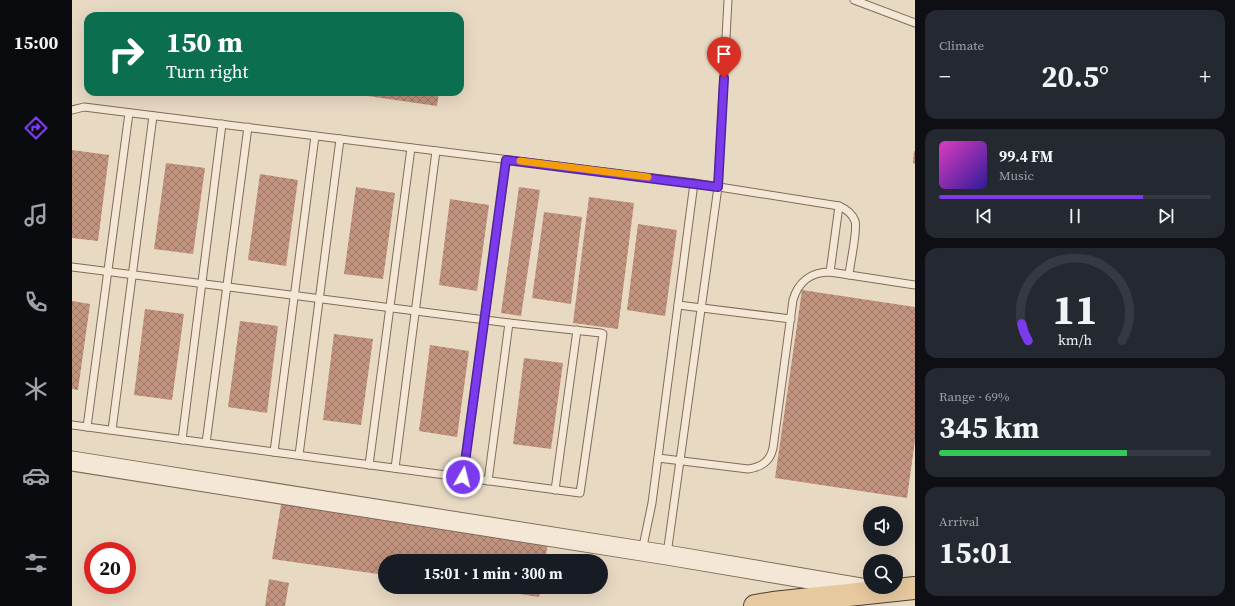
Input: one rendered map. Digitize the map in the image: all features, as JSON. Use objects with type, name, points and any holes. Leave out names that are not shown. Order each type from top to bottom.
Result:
[{"type":"main road","points":[[903,589],[915,588]]},
{"type":"main road","points":[[756,606],[863,593]]},
{"type":"street","points":[[72,460],[863,588]]},
{"type":"lane","points":[[667,555],[718,187],[728,0]]},
{"type":"lane","points":[[854,0],[915,23]]},
{"type":"lane","points":[[72,110],[84,107],[248,127],[694,183],[839,206],[845,208],[852,216],[856,226],[849,275]]},
{"type":"lane","points":[[87,427],[128,113]]},
{"type":"lane","points":[[112,430],[153,116]]},
{"type":"lane","points":[[182,440],[222,124]]},
{"type":"lane","points":[[206,443],[248,127]]},
{"type":"lane","points":[[274,452],[315,136]]},
{"type":"lane","points":[[299,456],[340,139]]},
{"type":"lane","points":[[369,465],[411,148]]},
{"type":"lane","points":[[394,468],[436,151]]},
{"type":"lane","points":[[463,477],[506,160]]},
{"type":"lane","points":[[642,551],[652,502],[694,183]]},
{"type":"lane","points":[[830,272],[839,206]]},
{"type":"lane","points":[[72,267],[603,334],[581,492],[578,494],[463,477],[72,425]]},
{"type":"lane","points":[[658,458],[748,469],[768,461],[772,455],[795,292],[800,284],[806,279],[815,274],[830,272],[915,285]]},
{"type":"lane","points":[[678,305],[791,319]]},
{"type":"lane","points":[[488,481],[509,322]]},
{"type":"lane","points":[[555,490],[577,330]]},
{"type":"building","points":[[368,96],[438,96],[437,106]]},
{"type":"building","points":[[72,150],[109,155],[98,241],[72,238]]},
{"type":"building","points":[[915,151],[915,164],[913,163]]},
{"type":"building","points":[[166,163],[205,168],[193,254],[154,249]]},
{"type":"building","points":[[260,174],[298,180],[286,266],[248,260]]},
{"type":"building","points":[[356,187],[395,193],[383,279],[344,274]]},
{"type":"building","points":[[519,187],[540,190],[521,316],[501,313]]},
{"type":"building","points":[[589,197],[634,203],[618,329],[573,323]]},
{"type":"building","points":[[450,199],[489,205],[477,291],[439,285]]},
{"type":"building","points":[[544,212],[582,217],[571,304],[532,298]]},
{"type":"building","points":[[638,224],[677,230],[665,316],[627,310]]},
{"type":"building","points":[[802,290],[915,307],[915,440],[907,498],[775,478]]},
{"type":"building","points":[[72,301],[90,304],[78,390],[72,389]]},
{"type":"building","points":[[145,309],[184,314],[172,400],[134,395]]},
{"type":"building","points":[[240,321],[278,326],[267,413],[228,407]]},
{"type":"building","points":[[334,334],[373,339],[361,425],[323,420]]},
{"type":"building","points":[[430,345],[469,351],[457,437],[419,431]]},
{"type":"building","points":[[524,358],[563,363],[551,449],[513,444]]},
{"type":"building","points":[[282,499],[549,536],[546,554],[378,554],[378,574],[272,559]]},
{"type":"building","points":[[269,579],[289,583],[285,606],[265,606]]},
{"type":"building","points":[[520,594],[540,594],[539,597]]},
{"type":"slow traffic","points":[[520,161],[648,177]]},
{"type":"route","points":[[463,477],[506,160],[718,187],[724,78]]}]
